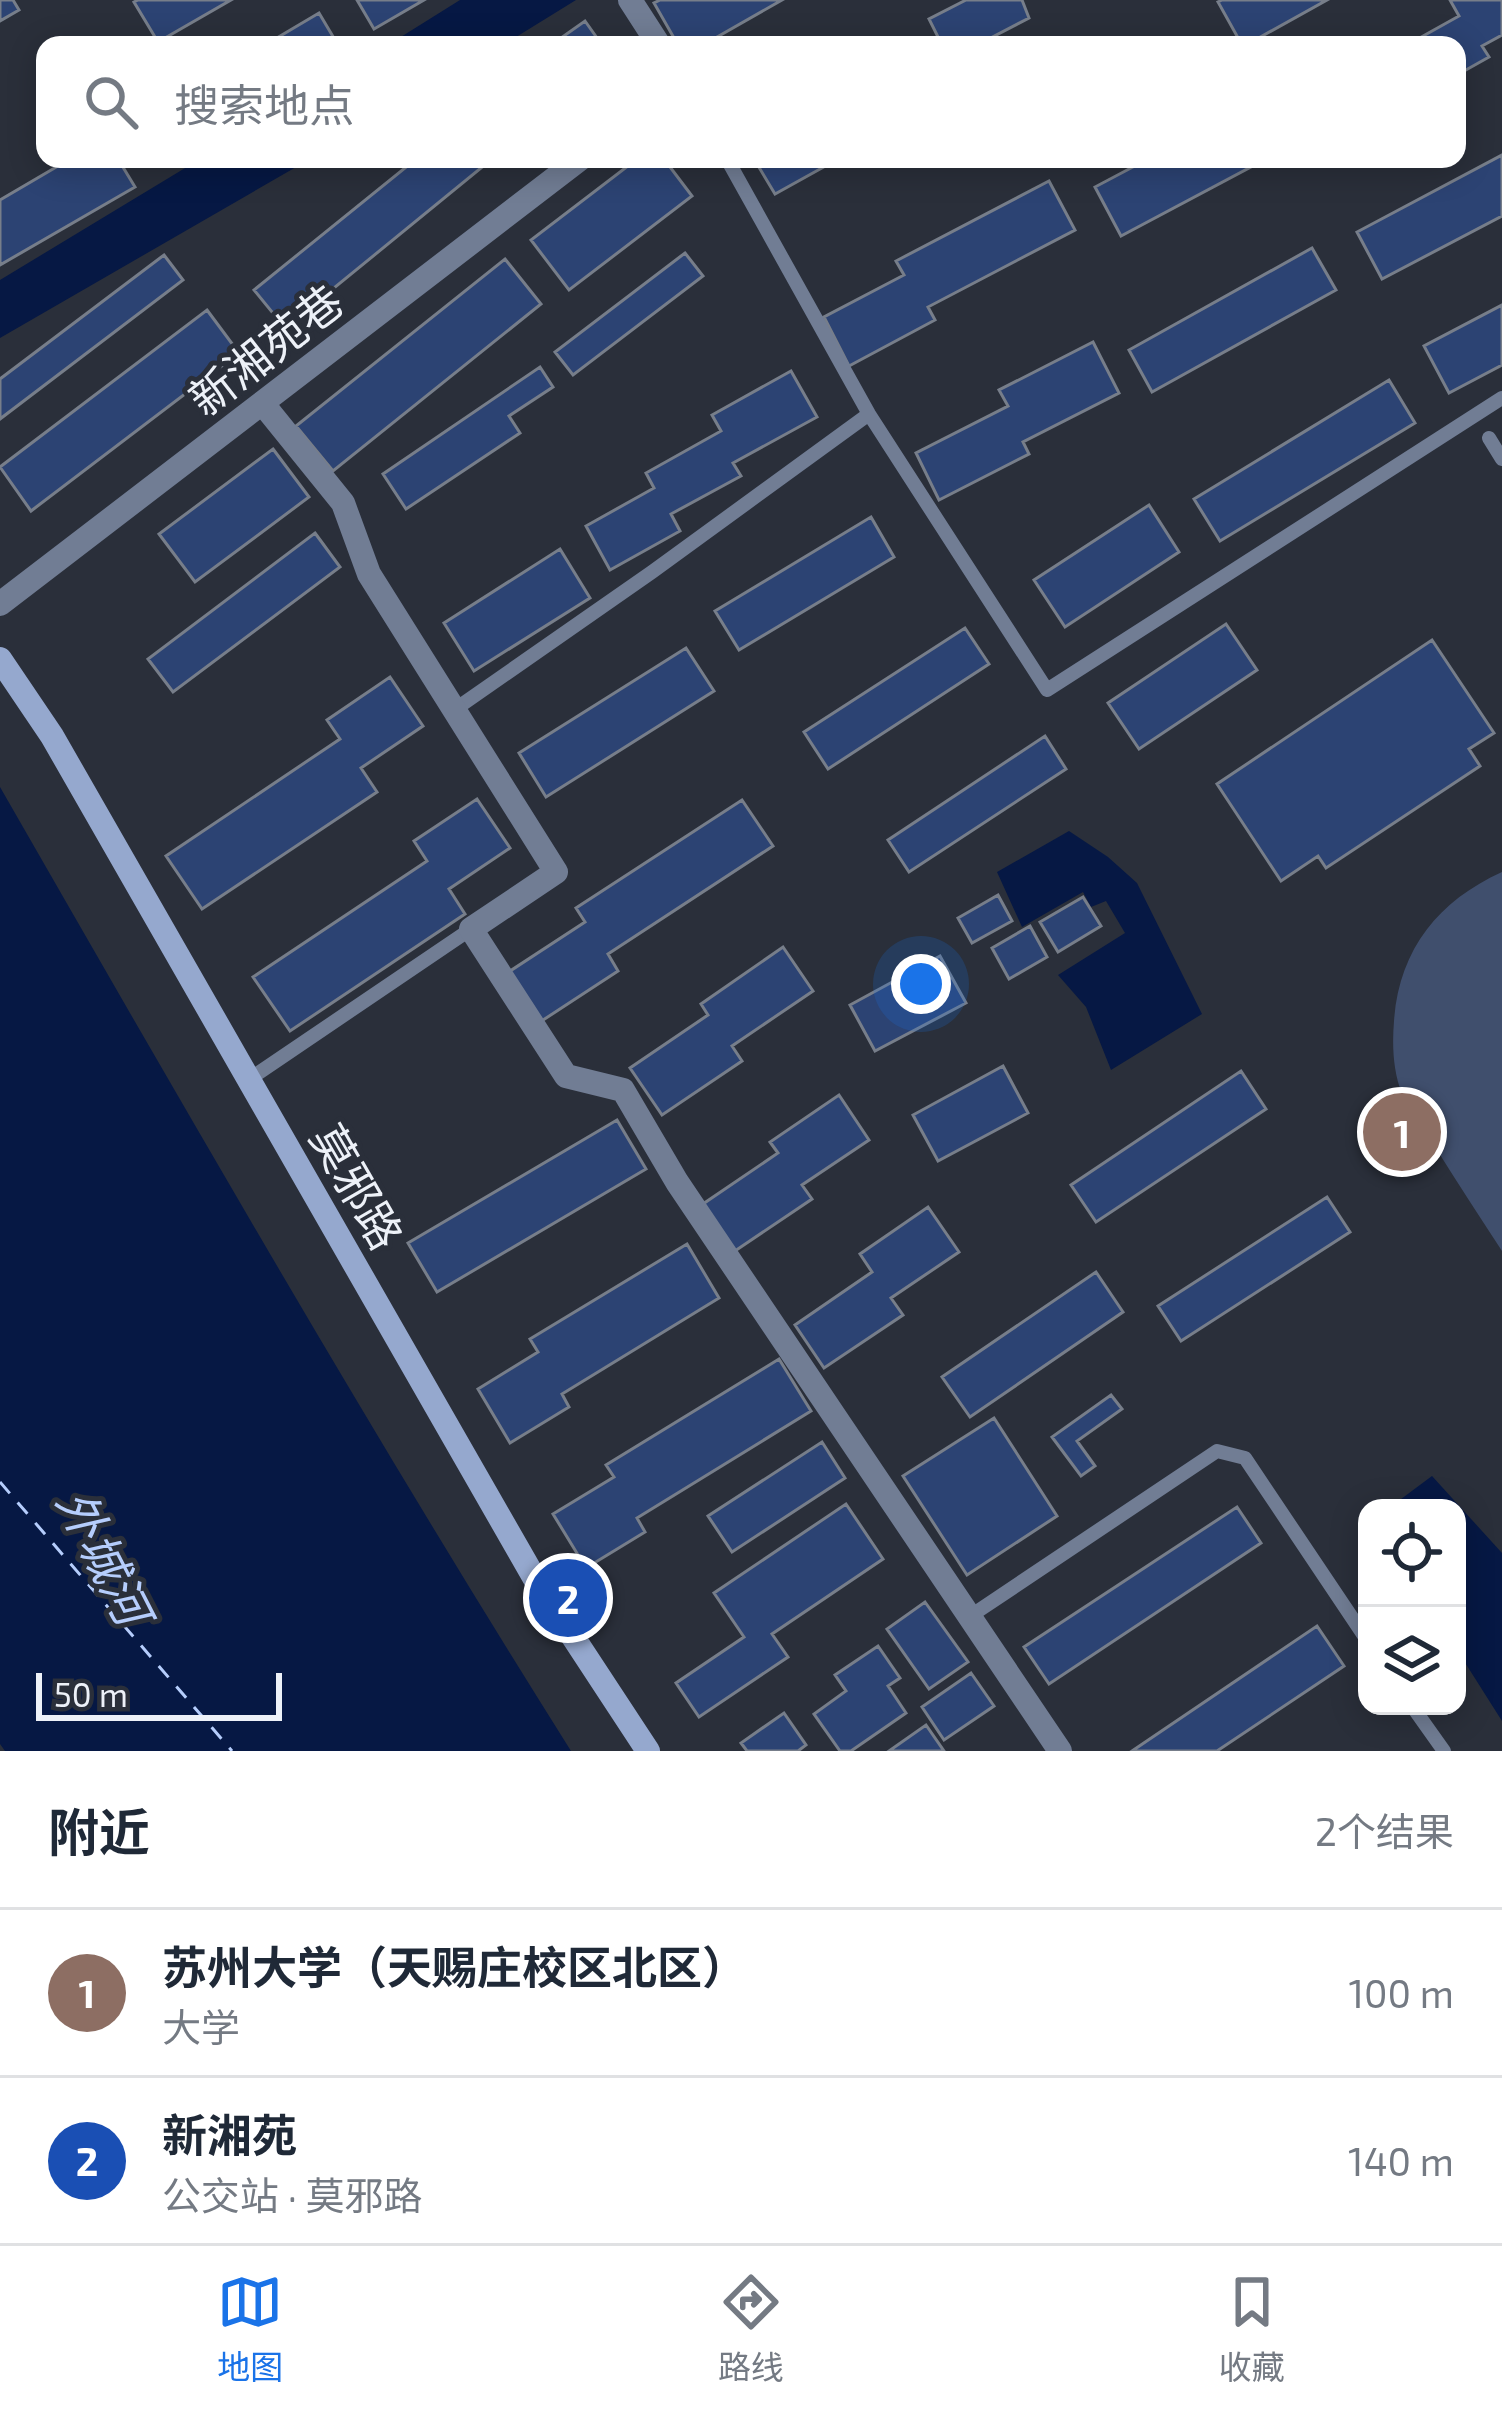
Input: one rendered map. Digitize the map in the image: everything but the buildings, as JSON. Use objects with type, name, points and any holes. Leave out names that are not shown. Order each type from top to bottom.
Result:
[{"type":"main road","name":"莫邪路","points":[[0,659],[52,736],[535,1580],[648,1751]]},
{"type":"street","points":[[631,0],[653,36]]},
{"type":"street","name":"新湘苑巷","points":[[0,604],[568,168]]},
{"type":"street","points":[[263,404],[343,503],[369,574],[556,872],[471,929],[566,1076],[623,1090],[677,1182],[1060,1751]]},
{"type":"lane","points":[[732,168],[868,413],[1048,691],[1502,398]]},
{"type":"lane","points":[[454,710],[868,413]]},
{"type":"lane","points":[[1489,438],[1502,459]]},
{"type":"lane","points":[[248,1080],[471,929]]},
{"type":"lane","points":[[969,1617],[1217,1450],[1245,1458],[1358,1627]]},
{"type":"lane","points":[[1418,1715],[1444,1751]]},
{"type":"shaded area","points":[[1502,872],[1502,1251],[1405,1101],[1393,1040],[1397,995],[1413,950],[1441,913]]},
{"type":"water","points":[[460,0],[576,0],[518,36],[402,36]]},
{"type":"water","points":[[185,168],[294,168],[0,338],[0,280]]},
{"type":"water","name":"外城河","points":[[0,787],[352,1393],[571,1751],[5,1751],[0,1744]]},
{"type":"water","points":[[1069,831],[1137,883],[1202,1014],[1111,1070],[1086,1007],[1058,975],[1125,933],[1106,901],[1091,907],[1083,892],[1022,927],[997,872]]},
{"type":"water","points":[[1432,1476],[1453,1499],[1401,1499]]},
{"type":"water","points":[[1466,1513],[1502,1553],[1502,1721],[1466,1664]]},
{"type":"ferry route","points":[[0,1482],[232,1751]]},
{"type":"place","name":"苏州大学（天赐庄校区北区）","points":[[1402,1132]]},
{"type":"place","name":"新湘苑","points":[[568,1598]]}]
